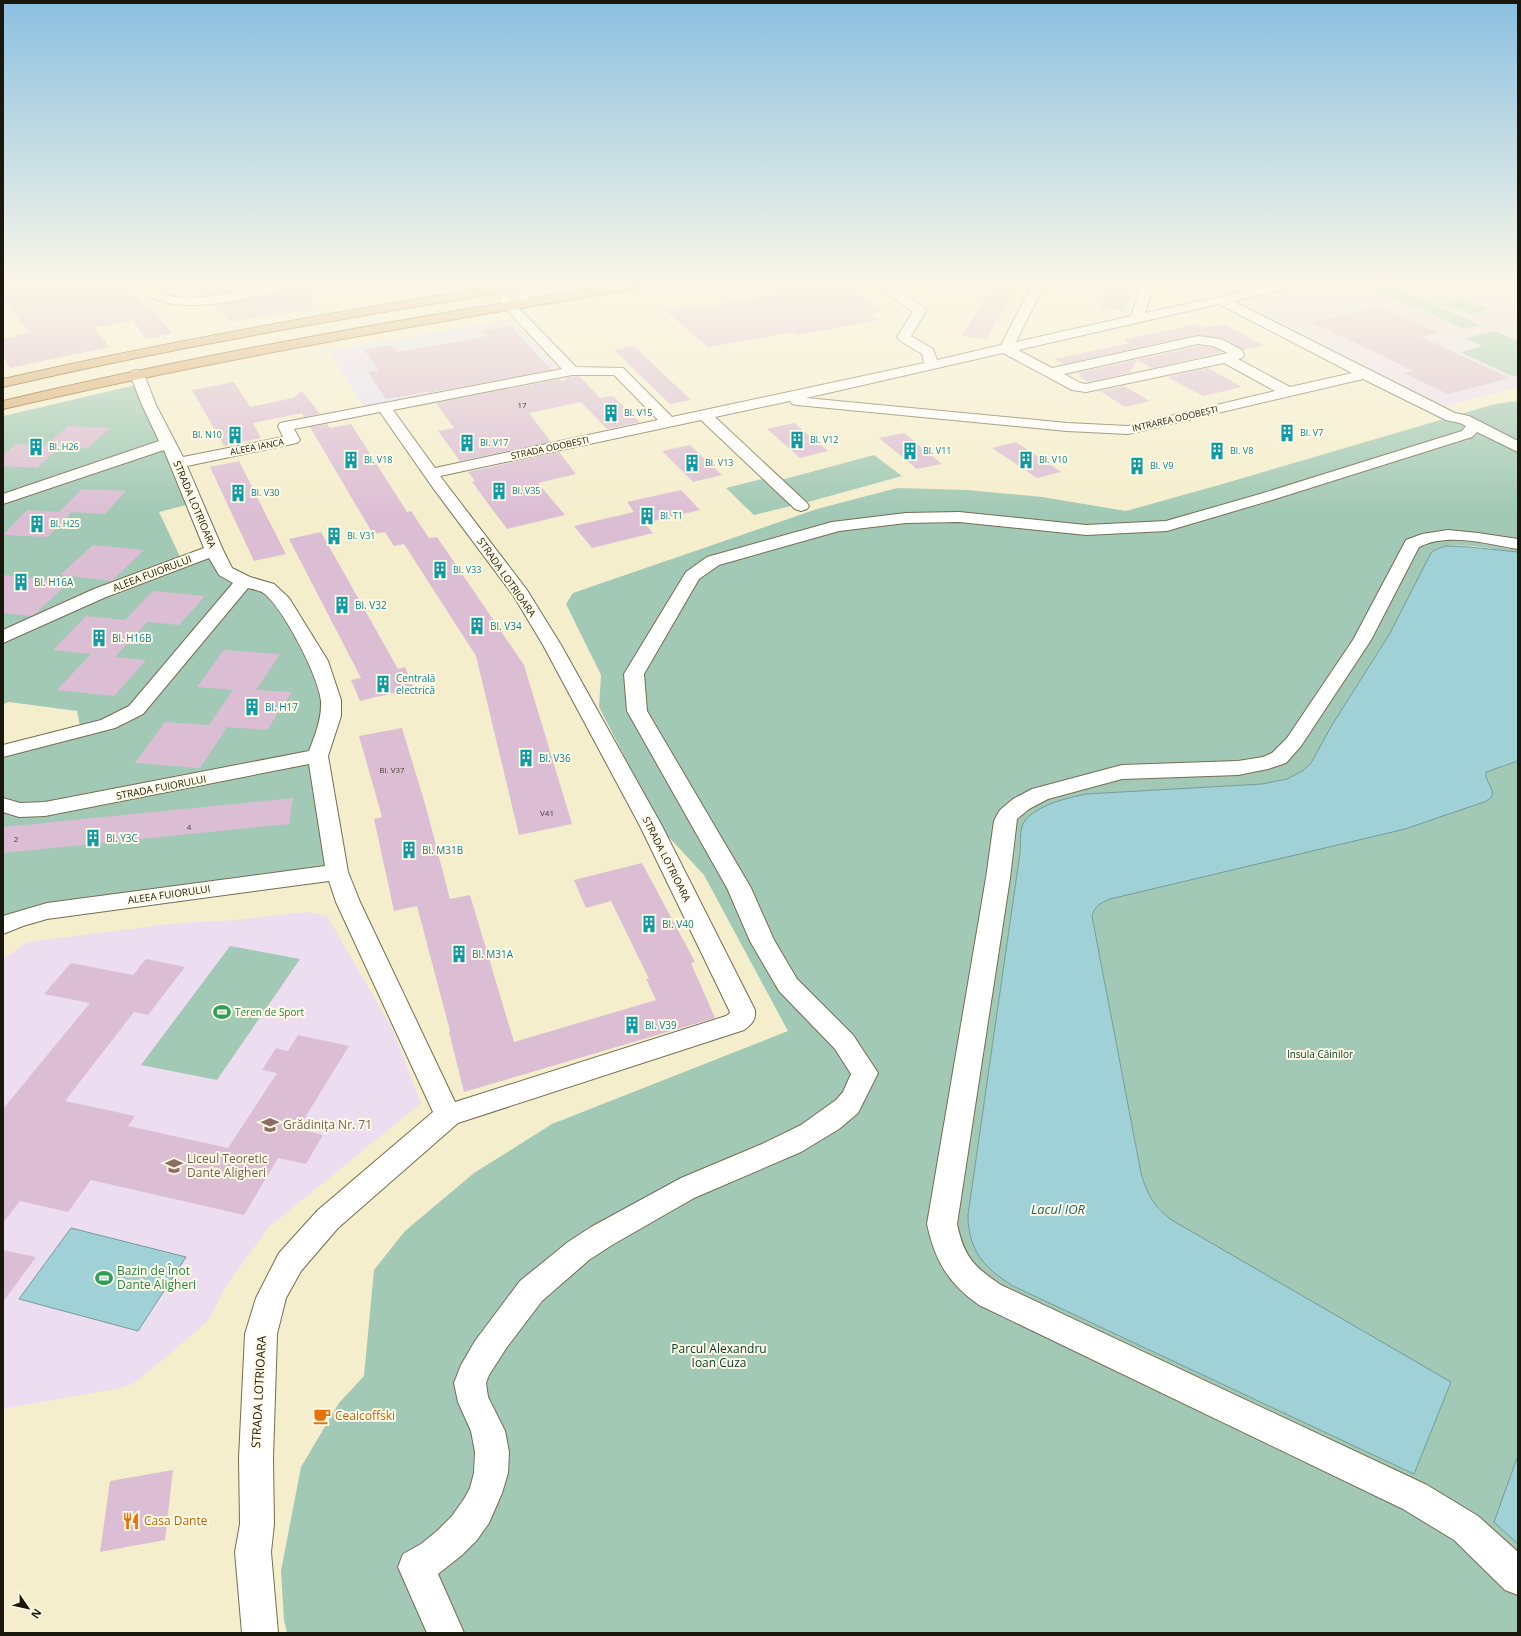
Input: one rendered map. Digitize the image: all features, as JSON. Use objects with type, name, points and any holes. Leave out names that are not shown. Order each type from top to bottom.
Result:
[{"type":"main road","points":[[3,383],[96,361]]},
{"type":"main road","points":[[3,405],[137,374],[200,361]]},
{"type":"street","points":[[564,361],[572,371],[618,371],[669,423]]},
{"type":"street","name":"STRADA ODOBEȘTI","points":[[435,479],[669,423],[949,361]]},
{"type":"street","points":[[1029,361],[1077,387],[1086,388],[1210,361]]},
{"type":"street","points":[[1050,373],[1102,361]]},
{"type":"street","points":[[1232,361],[1288,392]]},
{"type":"street","points":[[1340,361],[1451,417],[1464,419],[1518,447]]},
{"type":"street","name":"ALEEA IANCA","points":[[178,463],[292,440],[285,426],[572,371]]},
{"type":"street","name":"STRADA LOTRIOARA","points":[[137,374],[178,463],[214,550],[225,571],[244,581],[268,588],[276,594],[283,602],[318,661],[331,700],[331,716],[318,756],[337,872],[348,902],[448,1116]]},
{"type":"street","name":"INTRAREA ODOBEȘTI","points":[[780,399],[1067,427],[1128,430],[1365,374]]},
{"type":"street","name":"INTRAREA ODOBEȘTI","points":[[865,380],[863,387],[864,396],[870,402],[885,410]]},
{"type":"street","points":[[384,407],[435,479]]},
{"type":"street","points":[[704,415],[801,506]]},
{"type":"street","points":[[446,1633],[416,1567],[436,1555],[454,1540],[469,1522],[481,1503],[488,1482],[492,1452],[486,1425],[471,1393],[470,1382],[474,1370],[484,1355],[532,1290],[583,1248],[690,1187],[800,1140],[847,1107],[865,1073],[844,1042],[788,985],[762,941],[739,888],[637,712],[634,674],[692,576],[713,561],[830,528],[906,518],[959,517],[1086,530],[1167,526],[1266,497],[1467,434],[1476,425]]},
{"type":"street","points":[[3,499],[168,443]]},
{"type":"street","name":"STRADA LOTRIOARA","points":[[260,1633],[253,1552],[257,1524],[256,1458],[261,1334],[271,1298],[290,1262],[328,1219],[448,1116],[735,1023],[743,1017],[742,1010],[654,833],[552,645],[521,594],[435,479]]},
{"type":"street","points":[[1518,544],[1437,535],[1422,539],[1412,544],[1408,548],[1362,640],[1294,742],[1279,758],[1268,763],[1238,768],[1144,770],[1115,774],[1040,794],[1021,804],[1008,815],[1004,827],[998,878],[942,1224],[945,1241],[958,1268],[966,1278],[990,1295],[1415,1497],[1466,1528],[1518,1577]]},
{"type":"street","name":"ALEEA FUIORULUI","points":[[3,637],[100,593],[214,550]]},
{"type":"street","points":[[3,751],[108,724],[136,710],[244,581]]},
{"type":"street","name":"STRADA FUIORULUI","points":[[3,806],[19,810],[45,809],[318,756]]},
{"type":"street","name":"ALEEA FUIORULUI","points":[[3,926],[15,920],[47,911],[337,872]]},
{"type":"shaded area","points":[[335,361],[552,361],[558,368],[364,406]]},
{"type":"shaded area","points":[[1351,361],[1518,361],[1518,387],[1444,407]]},
{"type":"shaded area","name":"Liceul Teoretic Dante Aligheri","points":[[307,912],[327,916],[392,1028],[421,1103],[268,1228],[226,1286],[208,1321],[136,1382],[121,1388],[3,1409],[3,959],[27,942],[177,923],[224,921]]},
{"type":"green space","points":[[1480,361],[1518,361],[1518,375],[1512,376]]},
{"type":"green space","points":[[140,384],[194,503],[159,512],[182,561],[214,550],[225,571],[268,588],[325,680],[318,756],[337,872],[3,926],[3,751],[81,731],[77,711],[9,702],[3,704],[3,416]]},
{"type":"green space","name":"Parcul Alexandru Ioan Cuza","points":[[1518,401],[1518,552],[1457,545],[1439,548],[1434,551],[1430,556],[1409,600],[1385,642],[1333,724],[1317,754],[1304,770],[1279,782],[1086,794],[1021,833],[1020,853],[968,1215],[968,1227],[1013,1286],[1414,1474],[1151,1200],[1141,1173],[1092,916],[1093,912],[1101,903],[1110,899],[1491,798],[1493,793],[1486,777],[1486,772],[1518,761],[1518,1455],[1495,1522],[1518,1544],[1518,1633],[287,1633],[284,1620],[281,1571],[301,1467],[339,1403],[364,1376],[374,1270],[405,1231],[474,1173],[552,1124],[788,1031],[704,875],[665,833],[599,707],[601,675],[566,604],[573,593],[817,509],[897,488],[967,490],[1042,497],[1126,511],[1495,404]]},
{"type":"green space","points":[[874,455],[902,476],[808,502],[781,480]]},
{"type":"green space","points":[[762,479],[791,506],[754,515],[726,488]]},
{"type":"green space","name":"Teren de Sport","points":[[230,946],[300,959],[217,1080],[141,1065]]},
{"type":"water","name":"Lacul IOR","points":[[1445,546],[1518,552],[1518,761],[1486,772],[1486,777],[1493,793],[1491,798],[1484,802],[1405,829],[1110,899],[1101,903],[1093,912],[1092,916],[1141,1173],[1151,1199],[1170,1219],[1451,1382],[1414,1474],[1013,1286],[986,1265],[980,1257],[971,1238],[968,1215],[1020,853],[1022,825],[1024,822],[1036,811],[1052,803],[1086,794],[1262,784],[1287,779],[1304,770],[1311,763],[1332,725],[1389,635],[1431,553]]},
{"type":"water","name":"Bazin de Înot Dante Aligheri","points":[[71,1228],[186,1257],[138,1331],[19,1299]]},
{"type":"water","points":[[1518,1455],[1518,1544],[1494,1522]]},
{"type":"building","points":[[6,361],[41,361],[10,368]]},
{"type":"building","points":[[373,361],[543,361],[551,370],[428,393],[386,399],[368,372],[379,370]]},
{"type":"building","points":[[626,361],[650,361],[691,400],[670,404]]},
{"type":"building","points":[[1059,361],[1075,361],[1063,364]]},
{"type":"building","points":[[1129,361],[1136,361],[1129,373],[1088,382],[1078,376],[1081,375],[1077,373]]},
{"type":"building","points":[[1140,361],[1182,361],[1152,368]]},
{"type":"building","points":[[1394,361],[1474,361],[1510,378],[1448,394],[1404,373],[1414,371]]},
{"type":"building","points":[[1208,368],[1242,387],[1203,396],[1167,377]]},
{"type":"building","points":[[579,376],[600,398],[613,396],[640,422],[607,429],[581,402],[529,413],[551,442],[460,461],[438,431],[454,428],[436,403],[560,379],[563,382],[567,377]]},
{"type":"building","points":[[234,382],[250,407],[293,398],[302,391],[320,414],[304,417],[302,413],[253,423],[261,438],[224,446],[192,390]]},
{"type":"building","points":[[1124,386],[1150,401],[1125,407],[1100,391]]},
{"type":"building","name":"Bl. V12","points":[[794,423],[828,451],[800,458],[767,429]]},
{"type":"building","points":[[327,424],[330,428],[351,424],[407,512],[411,511],[429,538],[437,537],[524,665],[572,824],[519,835],[476,656],[404,544],[394,546],[385,532],[373,534],[310,427]]},
{"type":"building","name":"Bl. H26","points":[[68,426],[110,428],[88,448],[60,447],[37,468],[3,466],[3,456],[16,444],[45,446]]},
{"type":"building","name":"Bl. V11","points":[[904,433],[942,464],[917,469],[879,438]]},
{"type":"building","name":"Bl. V10","points":[[1016,442],[1061,472],[1037,478],[992,448]]},
{"type":"building","name":"Bl. V13","points":[[690,445],[722,475],[693,482],[662,451]]},
{"type":"building","name":"Bl. V35","points":[[559,452],[576,474],[538,483],[565,515],[507,529],[472,482],[475,481],[468,472]]},
{"type":"building","name":"Bl. V30","points":[[239,461],[286,554],[254,561],[210,467]]},
{"type":"building","name":"Bl. H25","points":[[82,489],[126,491],[105,514],[72,512],[48,537],[3,535],[27,510],[59,512]]},
{"type":"building","name":"Bl. T1","points":[[681,490],[700,510],[644,523],[653,533],[592,548],[574,526],[634,512],[627,502]]},
{"type":"building","points":[[321,532],[398,669],[405,667],[414,688],[360,701],[351,680],[361,678],[289,539]]},
{"type":"building","points":[[93,545],[144,550],[112,581],[60,575]]},
{"type":"building","points":[[3,575],[69,582],[35,614],[30,616],[3,613]]},
{"type":"building","name":"Bl. H16B","points":[[153,591],[205,596],[179,625],[147,622],[115,657],[146,660],[114,696],[57,690],[91,654],[53,650],[86,616],[125,620]]},
{"type":"building","name":"Bl. H17","points":[[224,650],[280,654],[256,690],[292,692],[267,730],[227,727],[200,768],[135,763],[165,722],[209,725],[233,690],[197,687]]},
{"type":"building","points":[[402,728],[426,807],[450,899],[470,895],[514,1042],[656,1000],[646,979],[649,979],[611,901],[586,908],[574,880],[642,863],[695,962],[691,963],[715,1018],[464,1092],[450,1031],[417,906],[394,911],[374,819],[382,817],[359,736]]},
{"type":"building","name":"Bl. Y3C","points":[[293,798],[289,824],[3,853],[3,827]]},
{"type":"building","points":[[146,959],[185,967],[148,1015],[134,1012],[65,1101],[135,1116],[128,1126],[228,1148],[277,1073],[262,1070],[276,1048],[288,1051],[298,1035],[349,1046],[298,1129],[323,1135],[306,1164],[278,1158],[244,1215],[91,1180],[68,1212],[20,1201],[3,1223],[3,1109],[90,1003],[44,994],[71,963],[133,975]]},
{"type":"building","points":[[3,1250],[36,1257],[3,1302]]},
{"type":"building","points":[[173,1470],[165,1540],[100,1552],[110,1481]]},
{"type":"place","name":"Bl. V15","points":[[611,413]]},
{"type":"place","name":"Bl. V7","points":[[1287,433]]},
{"type":"place","name":"Bl. N10","points":[[235,435]]},
{"type":"place","name":"Bl. V12","points":[[797,440]]},
{"type":"place","name":"Bl. V17","points":[[467,443]]},
{"type":"place","name":"Bl. H26","points":[[36,447]]},
{"type":"place","name":"Bl. V11","points":[[910,451]]},
{"type":"place","name":"Bl. V8","points":[[1217,451]]},
{"type":"place","name":"Bl. V18","points":[[351,460]]},
{"type":"place","name":"Bl. V10","points":[[1026,460]]},
{"type":"place","name":"Bl. V13","points":[[692,463]]},
{"type":"place","name":"Bl. V9","points":[[1137,466]]},
{"type":"place","name":"Bl. V35","points":[[499,491]]},
{"type":"place","name":"Bl. V30","points":[[238,493]]},
{"type":"place","name":"Bl. T1","points":[[647,516]]},
{"type":"place","name":"Bl. H25","points":[[37,524]]},
{"type":"place","name":"Bl. V31","points":[[334,536]]},
{"type":"place","name":"Bl. V33","points":[[440,570]]},
{"type":"place","name":"Bl. H16A","points":[[21,582]]},
{"type":"place","name":"Bl. V32","points":[[342,605]]},
{"type":"place","name":"Bl. V34","points":[[477,626]]},
{"type":"place","name":"Bl. H16B","points":[[99,638]]},
{"type":"place","name":"Centrală electrică","points":[[383,684]]},
{"type":"place","name":"Bl. H17","points":[[252,707]]},
{"type":"place","name":"Bl. V36","points":[[526,758]]},
{"type":"place","name":"Bl. Y3C","points":[[93,838]]},
{"type":"place","name":"Bl. M31B","points":[[409,850]]},
{"type":"place","name":"Bl. V40","points":[[649,924]]},
{"type":"place","name":"Bl. M31A","points":[[459,954]]},
{"type":"place","name":"Teren de Sport","points":[[222,1012]]},
{"type":"place","name":"Bl. V39","points":[[632,1025]]},
{"type":"place","name":"Grădinița Nr. 71","points":[[270,1125]]},
{"type":"place","name":"Liceul Teoretic Dante Aligheri","points":[[174,1166]]},
{"type":"place","name":"Bazin de Înot Dante Aligheri","points":[[104,1278]]},
{"type":"place","name":"Ceaicoffski","points":[[322,1416]]},
{"type":"place","name":"Casa Dante","points":[[131,1521]]},
{"type":"park label","name":"Insula Câinilor","points":[[1320,1054]]}]
